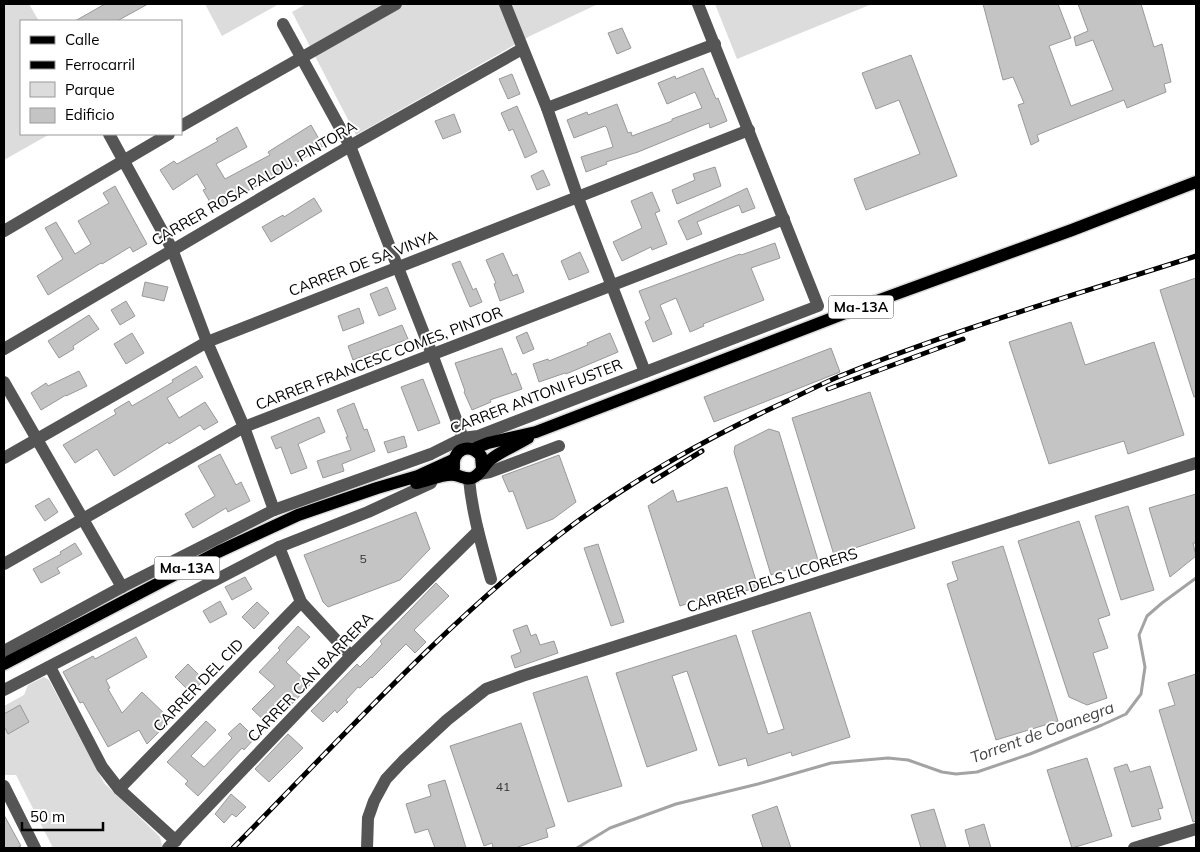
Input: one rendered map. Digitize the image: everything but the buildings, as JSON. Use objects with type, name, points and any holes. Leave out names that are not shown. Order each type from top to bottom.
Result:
[{"type":"main road","name":"Ma-13A","points":[[4,664],[218,552],[298,515],[418,476],[453,460],[456,454],[463,448],[473,449],[488,443],[536,432],[874,302],[1193,184]]},
{"type":"main road","name":"Ma-13A","points":[[477,473],[501,452],[527,439],[536,432]]},
{"type":"main road","points":[[453,460],[452,475],[477,473],[483,461],[481,456],[473,449]]},
{"type":"main road","name":"Ma-13A","points":[[377,488],[452,475]]},
{"type":"street","points":[[182,125],[396,4]]},
{"type":"street","points":[[506,4],[522,49],[547,108],[578,198],[645,372]]},
{"type":"street","name":"CARRER ANTONI FUSTER","points":[[4,651],[122,587],[274,510],[431,454],[463,438],[478,436],[818,306],[698,4]]},
{"type":"street","points":[[283,24],[350,146],[463,438]]},
{"type":"street","points":[[547,108],[715,44]]},
{"type":"street","name":"CARRER ROSA PALOU, PINTORA","points":[[4,349],[172,249],[522,49]]},
{"type":"street","name":"CARRER DE SA VINYA","points":[[4,458],[207,342],[749,130]]},
{"type":"street","points":[[110,135],[172,249],[207,342],[244,427],[274,510]]},
{"type":"street","points":[[4,231],[167,135]]},
{"type":"street","name":"CARRER FRANCESC COMES, PINTOR","points":[[4,564],[244,427],[784,220]]},
{"type":"street","points":[[4,382],[122,587]]},
{"type":"street","points":[[491,579],[478,531],[471,495],[477,473],[490,472],[559,446]]},
{"type":"street","name":"CARRER DELS LICORERS","points":[[367,848],[368,818],[374,801],[386,779],[447,720],[486,689],[1196,463]]},
{"type":"street","points":[[4,690],[279,547],[368,512],[452,475]]},
{"type":"street","name":"CARRER CAN BARRERA","points":[[172,844],[351,656],[478,531]]},
{"type":"street","points":[[279,547],[301,602],[351,656]]},
{"type":"street","name":"CARRER DEL CID","points":[[118,789],[301,602]]},
{"type":"street","points":[[50,666],[102,767],[118,789],[172,844]]},
{"type":"street","points":[[4,786],[35,848]]},
{"type":"street","points":[[1134,848],[1196,829]]},
{"type":"green space","points":[[4,4],[29,4],[38,20],[20,20],[20,135],[48,135],[4,160]]},
{"type":"green space","points":[[205,4],[279,4],[222,36]]},
{"type":"green space","points":[[306,4],[598,4],[530,36],[356,135],[292,12]]},
{"type":"green space","points":[[715,4],[872,4],[737,59]]},
{"type":"green space","points":[[44,677],[49,680],[104,783],[160,837],[163,848],[52,848],[16,775],[5,775],[4,773],[4,706],[24,695],[28,685]]},
{"type":"waterway","name":"Torrent de Coanegra","points":[[577,848],[610,828],[676,804],[758,784],[831,763],[888,758],[908,760],[942,772],[956,774],[977,772],[1030,754],[1102,725],[1126,714],[1141,694],[1145,667],[1139,635],[1147,616],[1196,578]]},
{"type":"railway","points":[[233,848],[431,647],[514,571],[585,516],[641,479],[698,445],[842,375],[979,325],[1196,256]]},
{"type":"railway","points":[[828,389],[963,339]]},
{"type":"railway","points":[[653,481],[702,451]]}]
